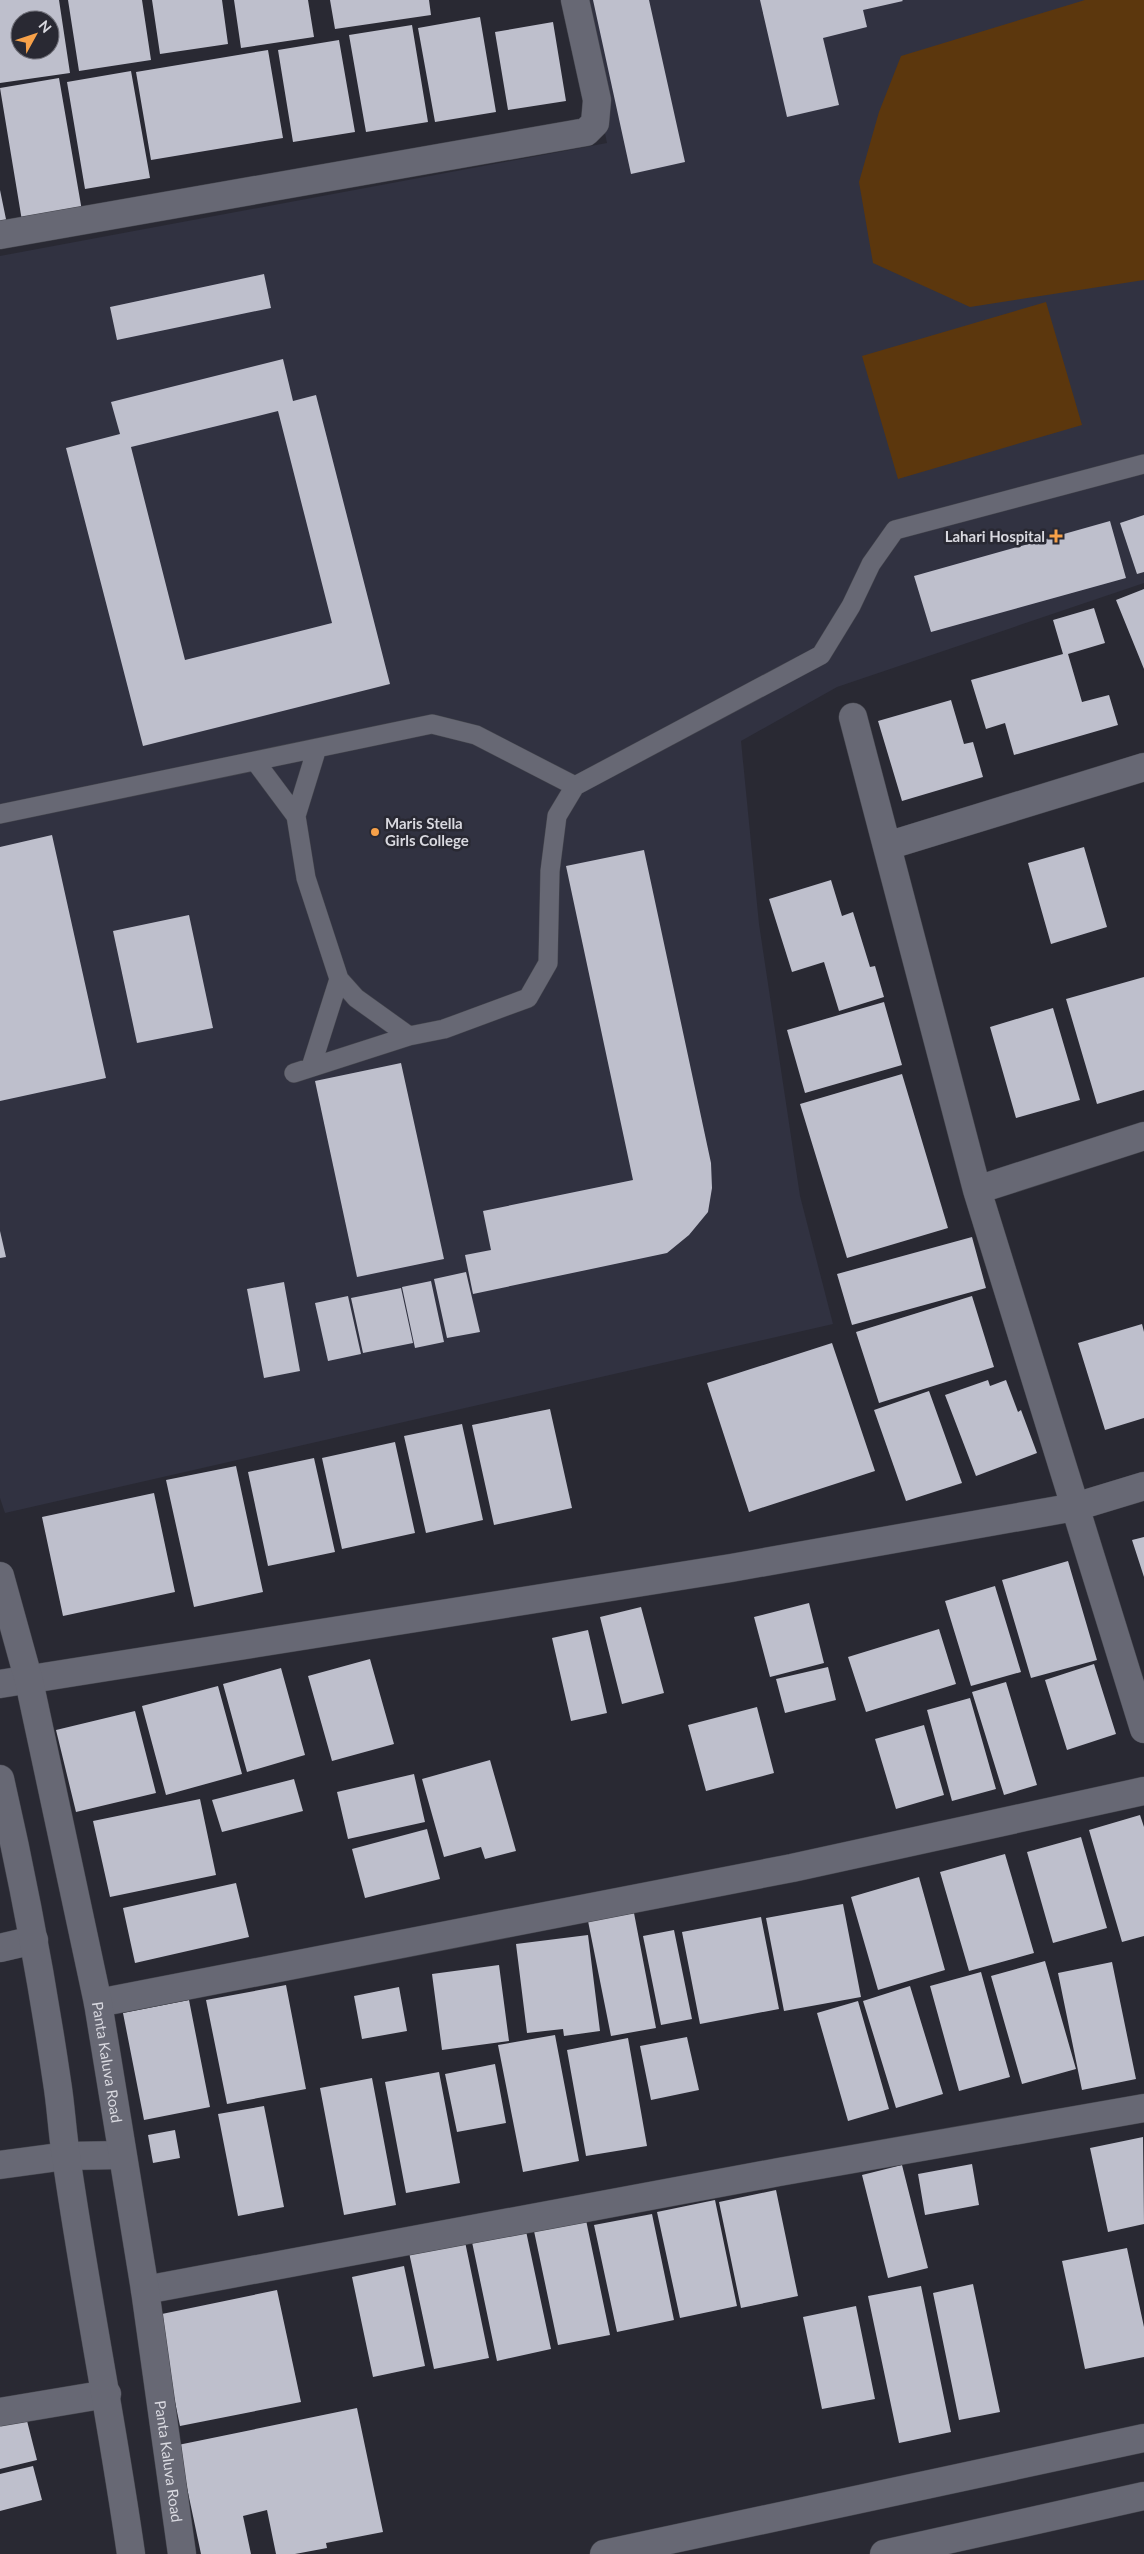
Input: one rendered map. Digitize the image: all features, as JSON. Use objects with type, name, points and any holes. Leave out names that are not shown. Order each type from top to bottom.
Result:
[{"type":"street","points":[[0,235],[586,132],[595,123],[597,100],[575,0]]},
{"type":"street","points":[[853,717],[977,1190],[1144,1729]]},
{"type":"street","points":[[887,846],[1144,767]]},
{"type":"street","points":[[977,1190],[1144,1136]]},
{"type":"street","points":[[0,1684],[721,1570],[1074,1507],[1144,1486]]},
{"type":"street","name":"Panta Kaluva Road","points":[[0,1576],[29,1680],[98,2003],[145,2290],[182,2554]]},
{"type":"street","points":[[0,1779],[25,1890],[34,1940],[57,2082],[66,2156],[107,2394],[131,2554]]},
{"type":"street","points":[[98,2003],[792,1868],[1144,1791]]},
{"type":"street","points":[[0,1948],[34,1940]]},
{"type":"street","points":[[145,2290],[779,2172],[1144,2108]]},
{"type":"street","points":[[0,2165],[66,2156],[122,2155]]},
{"type":"street","points":[[0,2412],[107,2394]]},
{"type":"street","points":[[604,2554],[1144,2438]]},
{"type":"street","points":[[884,2554],[1144,2496]]},
{"type":"lane","points":[[339,979],[302,1070],[409,1036],[444,1029],[528,998],[548,963],[550,871],[556,816],[575,786],[821,656],[850,606],[871,564],[895,530],[1144,464]]},
{"type":"lane","points":[[0,814],[432,724],[476,734],[575,786]]},
{"type":"lane","points":[[317,748],[296,816],[306,878],[339,979],[356,998],[409,1036]]},
{"type":"lane","points":[[255,761],[296,816]]},
{"type":"shaded area","name":"Maris Stella Girls College","points":[[578,0],[1144,0],[1144,583],[837,687],[741,741],[759,924],[800,1196],[833,1324],[5,1513],[0,1498],[0,256],[607,143]]},
{"type":"shaded area","points":[[1085,0],[1144,0],[1144,280],[970,307],[873,263],[859,182],[879,112],[901,56]]},
{"type":"shaded area","points":[[1046,302],[1082,425],[898,479],[862,356]]},
{"type":"building","points":[[0,0],[59,0],[70,73],[0,83]]},
{"type":"building","points":[[68,0],[142,0],[151,60],[79,71]]},
{"type":"building","points":[[152,0],[222,0],[228,44],[160,54]]},
{"type":"building","points":[[234,0],[308,0],[314,37],[241,48]]},
{"type":"building","points":[[330,0],[429,0],[431,15],[335,29]]},
{"type":"building","points":[[593,0],[649,0],[685,162],[631,174]]},
{"type":"building","points":[[760,0],[903,1],[863,10],[867,27],[823,38],[839,105],[787,117]]},
{"type":"building","points":[[480,17],[496,112],[435,122],[418,28]]},
{"type":"building","points":[[553,22],[566,101],[508,110],[495,32]]},
{"type":"building","points":[[412,25],[428,122],[366,132],[349,35]]},
{"type":"building","points":[[339,40],[355,132],[293,142],[278,50]]},
{"type":"building","points":[[268,50],[283,138],[151,160],[136,72]]},
{"type":"building","points":[[131,71],[150,178],[85,189],[67,82]]},
{"type":"building","points":[[59,78],[82,211],[22,221],[0,88]]},
{"type":"building","points":[[0,190],[7,224],[0,225]]},
{"type":"building","points":[[264,274],[271,308],[117,340],[110,307]]},
{"type":"building","points":[[283,359],[293,401],[316,395],[390,684],[143,746],[66,448],[120,434],[111,402]],"holes":[[[278,411],[332,623],[185,660],[131,447]]]},
{"type":"building","points":[[1144,515],[1144,572],[1137,574],[1120,523]]},
{"type":"building","points":[[1110,521],[1126,578],[931,632],[914,576]]},
{"type":"building","points":[[1144,589],[1144,669],[1116,600]]},
{"type":"building","points":[[1094,608],[1105,643],[1068,654],[1082,702],[1109,695],[1118,725],[1014,755],[1005,723],[986,729],[971,680],[1063,654],[1053,620]]},
{"type":"building","points":[[951,700],[964,744],[973,742],[983,777],[902,801],[878,721]]},
{"type":"building","points":[[52,835],[106,1078],[0,1101],[0,847]]},
{"type":"building","points":[[1084,847],[1107,927],[1051,944],[1028,863]]},
{"type":"building","points":[[644,850],[711,1163],[712,1188],[708,1212],[689,1235],[667,1253],[473,1294],[465,1255],[491,1250],[483,1211],[633,1180],[566,866]]},
{"type":"building","points":[[831,880],[842,916],[853,912],[870,967],[875,966],[884,997],[839,1011],[824,962],[792,972],[769,899]]},
{"type":"building","points":[[189,915],[213,1028],[137,1043],[113,931]]},
{"type":"building","points":[[1144,977],[1144,1090],[1097,1104],[1066,999]]},
{"type":"building","points":[[884,1002],[902,1065],[805,1093],[787,1030]]},
{"type":"building","points":[[1053,1008],[1080,1100],[1016,1118],[990,1027]]},
{"type":"building","points":[[401,1063],[444,1259],[357,1277],[315,1081]]},
{"type":"building","points":[[902,1074],[948,1228],[847,1258],[800,1104]]},
{"type":"building","points":[[0,1231],[6,1257],[0,1258]]},
{"type":"building","points":[[972,1237],[986,1288],[852,1325],[837,1274]]},
{"type":"building","points":[[466,1272],[480,1332],[447,1338],[434,1279]]},
{"type":"building","points":[[431,1281],[444,1342],[415,1348],[402,1287]]},
{"type":"building","points":[[284,1282],[300,1371],[264,1378],[247,1289]]},
{"type":"building","points":[[401,1288],[413,1343],[363,1353],[351,1298]]},
{"type":"building","points":[[348,1296],[361,1354],[328,1361],[315,1303]]},
{"type":"building","points":[[972,1296],[994,1367],[879,1403],[856,1332]]},
{"type":"building","points":[[1142,1324],[1144,1332],[1144,1418],[1105,1430],[1078,1343]]},
{"type":"building","points":[[832,1343],[875,1471],[749,1512],[707,1383]]},
{"type":"building","points":[[988,1380],[990,1386],[1006,1380],[1018,1412],[1021,1410],[1037,1453],[976,1476],[945,1395]]},
{"type":"building","points":[[929,1391],[962,1483],[906,1501],[874,1410]]},
{"type":"building","points":[[550,1409],[572,1508],[494,1525],[472,1425]]},
{"type":"building","points":[[462,1424],[483,1520],[426,1533],[404,1436]]},
{"type":"building","points":[[395,1442],[415,1533],[342,1549],[322,1458]]},
{"type":"building","points":[[314,1458],[335,1552],[268,1566],[248,1472]]},
{"type":"building","points":[[236,1466],[263,1592],[194,1607],[166,1480]]},
{"type":"building","points":[[154,1493],[175,1592],[63,1616],[42,1517]]},
{"type":"building","points":[[1144,1537],[1144,1577],[1132,1540]]},
{"type":"building","points":[[1068,1561],[1097,1660],[1031,1678],[1002,1580]]},
{"type":"building","points":[[995,1586],[1021,1672],[971,1686],[945,1601]]},
{"type":"building","points":[[809,1603],[824,1663],[770,1677],[754,1617]]},
{"type":"building","points":[[641,1607],[664,1693],[622,1704],[600,1617]]},
{"type":"building","points":[[939,1629],[956,1684],[866,1712],[848,1657]]},
{"type":"building","points":[[588,1630],[607,1713],[571,1721],[552,1638]]},
{"type":"building","points":[[370,1659],[394,1744],[332,1761],[308,1676]]},
{"type":"building","points":[[1094,1664],[1116,1734],[1067,1750],[1045,1680]]},
{"type":"building","points":[[828,1667],[836,1700],[785,1713],[776,1679]]},
{"type":"building","points":[[281,1668],[305,1755],[247,1772],[223,1684]]},
{"type":"building","points":[[1006,1682],[1037,1785],[1004,1795],[972,1692]]},
{"type":"building","points":[[218,1686],[242,1774],[166,1795],[142,1706]]},
{"type":"building","points":[[970,1698],[996,1789],[952,1801],[927,1710]]},
{"type":"building","points":[[757,1707],[774,1773],[706,1791],[688,1725]]},
{"type":"building","points":[[135,1711],[156,1793],[76,1812],[56,1730]]},
{"type":"building","points":[[924,1725],[944,1795],[896,1809],[875,1739]]},
{"type":"building","points":[[490,1760],[516,1851],[485,1859],[481,1847],[444,1857],[422,1779]]},
{"type":"building","points":[[414,1774],[425,1822],[348,1839],[337,1792]]},
{"type":"building","points":[[294,1779],[303,1811],[222,1832],[212,1800]]},
{"type":"building","points":[[200,1799],[216,1875],[110,1897],[93,1821]]},
{"type":"building","points":[[1140,1815],[1144,1827],[1144,1936],[1122,1942],[1089,1830]]},
{"type":"building","points":[[427,1829],[440,1879],[365,1898],[352,1849]]},
{"type":"building","points":[[1081,1837],[1107,1928],[1053,1943],[1027,1852]]},
{"type":"building","points":[[1005,1854],[1034,1953],[969,1971],[940,1872]]},
{"type":"building","points":[[919,1877],[945,1970],[878,1990],[851,1897]]},
{"type":"building","points":[[236,1883],[249,1937],[135,1963],[123,1908]]},
{"type":"building","points":[[843,1904],[861,1997],[784,2011],[766,1918]]},
{"type":"building","points":[[634,1913],[656,2028],[611,2036],[588,1921]]},
{"type":"building","points":[[761,1917],[779,2009],[700,2024],[682,1932]]},
{"type":"building","points":[[674,1930],[692,2019],[661,2025],[643,1936]]},
{"type":"building","points":[[588,1935],[600,2031],[564,2036],[563,2029],[527,2033],[516,1944]]},
{"type":"building","points":[[1045,1961],[1076,2069],[1022,2084],[991,1976]]},
{"type":"building","points":[[1112,1962],[1136,2079],[1082,2090],[1058,1973]]},
{"type":"building","points":[[499,1965],[509,2041],[442,2050],[432,1974]]},
{"type":"building","points":[[981,1972],[1010,2077],[959,2091],[930,1986]]},
{"type":"building","points":[[286,1985],[306,2089],[227,2104],[206,2000]]},
{"type":"building","points":[[910,1986],[943,2094],[896,2108],[863,2001]]},
{"type":"building","points":[[399,1987],[407,2031],[362,2039],[354,1996]]},
{"type":"building","points":[[189,2000],[210,2107],[144,2120],[123,2013]]},
{"type":"building","points":[[858,2001],[889,2109],[848,2121],[817,2013]]},
{"type":"building","points":[[555,2035],[579,2161],[523,2172],[498,2045]]},
{"type":"building","points":[[687,2037],[699,2090],[651,2100],[640,2046]]},
{"type":"building","points":[[628,2038],[647,2146],[586,2156],[567,2050]]},
{"type":"building","points":[[495,2064],[506,2123],[457,2132],[445,2074]]},
{"type":"building","points":[[439,2072],[460,2183],[406,2193],[385,2082]]},
{"type":"building","points":[[372,2078],[396,2205],[344,2215],[320,2088]]},
{"type":"building","points":[[264,2106],[284,2207],[238,2216],[218,2114]]},
{"type":"building","points":[[175,2130],[180,2158],[153,2163],[148,2135]]},
{"type":"building","points":[[1143,2137],[1144,2224],[1108,2232],[1090,2148]]},
{"type":"building","points":[[972,2164],[979,2205],[925,2215],[918,2174]]},
{"type":"building","points":[[902,2165],[928,2268],[888,2278],[862,2175]]},
{"type":"building","points":[[776,2190],[798,2296],[741,2308],[719,2202]]},
{"type":"building","points":[[715,2200],[737,2306],[680,2318],[657,2212]]},
{"type":"building","points":[[652,2214],[674,2320],[617,2332],[594,2225]]},
{"type":"building","points":[[586,2220],[610,2335],[558,2345],[534,2231]]},
{"type":"building","points":[[526,2231],[551,2349],[497,2361],[472,2242]]},
{"type":"building","points":[[463,2232],[489,2358],[434,2369],[407,2243]]},
{"type":"building","points":[[1127,2248],[1144,2327],[1144,2357],[1085,2369],[1062,2261]]},
{"type":"building","points":[[404,2266],[425,2366],[373,2377],[352,2277]]},
{"type":"building","points":[[973,2284],[1000,2412],[959,2420],[933,2293]]},
{"type":"building","points":[[921,2286],[951,2432],[899,2443],[868,2296]]},
{"type":"building","points":[[277,2290],[301,2402],[180,2426],[157,2315]]},
{"type":"building","points":[[856,2306],[875,2399],[822,2409],[803,2317]]},
{"type":"building","points":[[357,2408],[383,2532],[326,2543],[327,2548],[295,2554],[276,2554],[267,2510],[243,2516],[251,2554],[201,2554],[178,2445]]},
{"type":"building","points":[[24,2409],[37,2460],[0,2469],[0,2415]]},
{"type":"building","points":[[33,2466],[42,2500],[0,2511],[0,2474]]},
{"type":"place","name":"Lahari Hospital","points":[[1056,536]]},
{"type":"place","name":"Maris Stella Girls College","points":[[375,832]]}]
